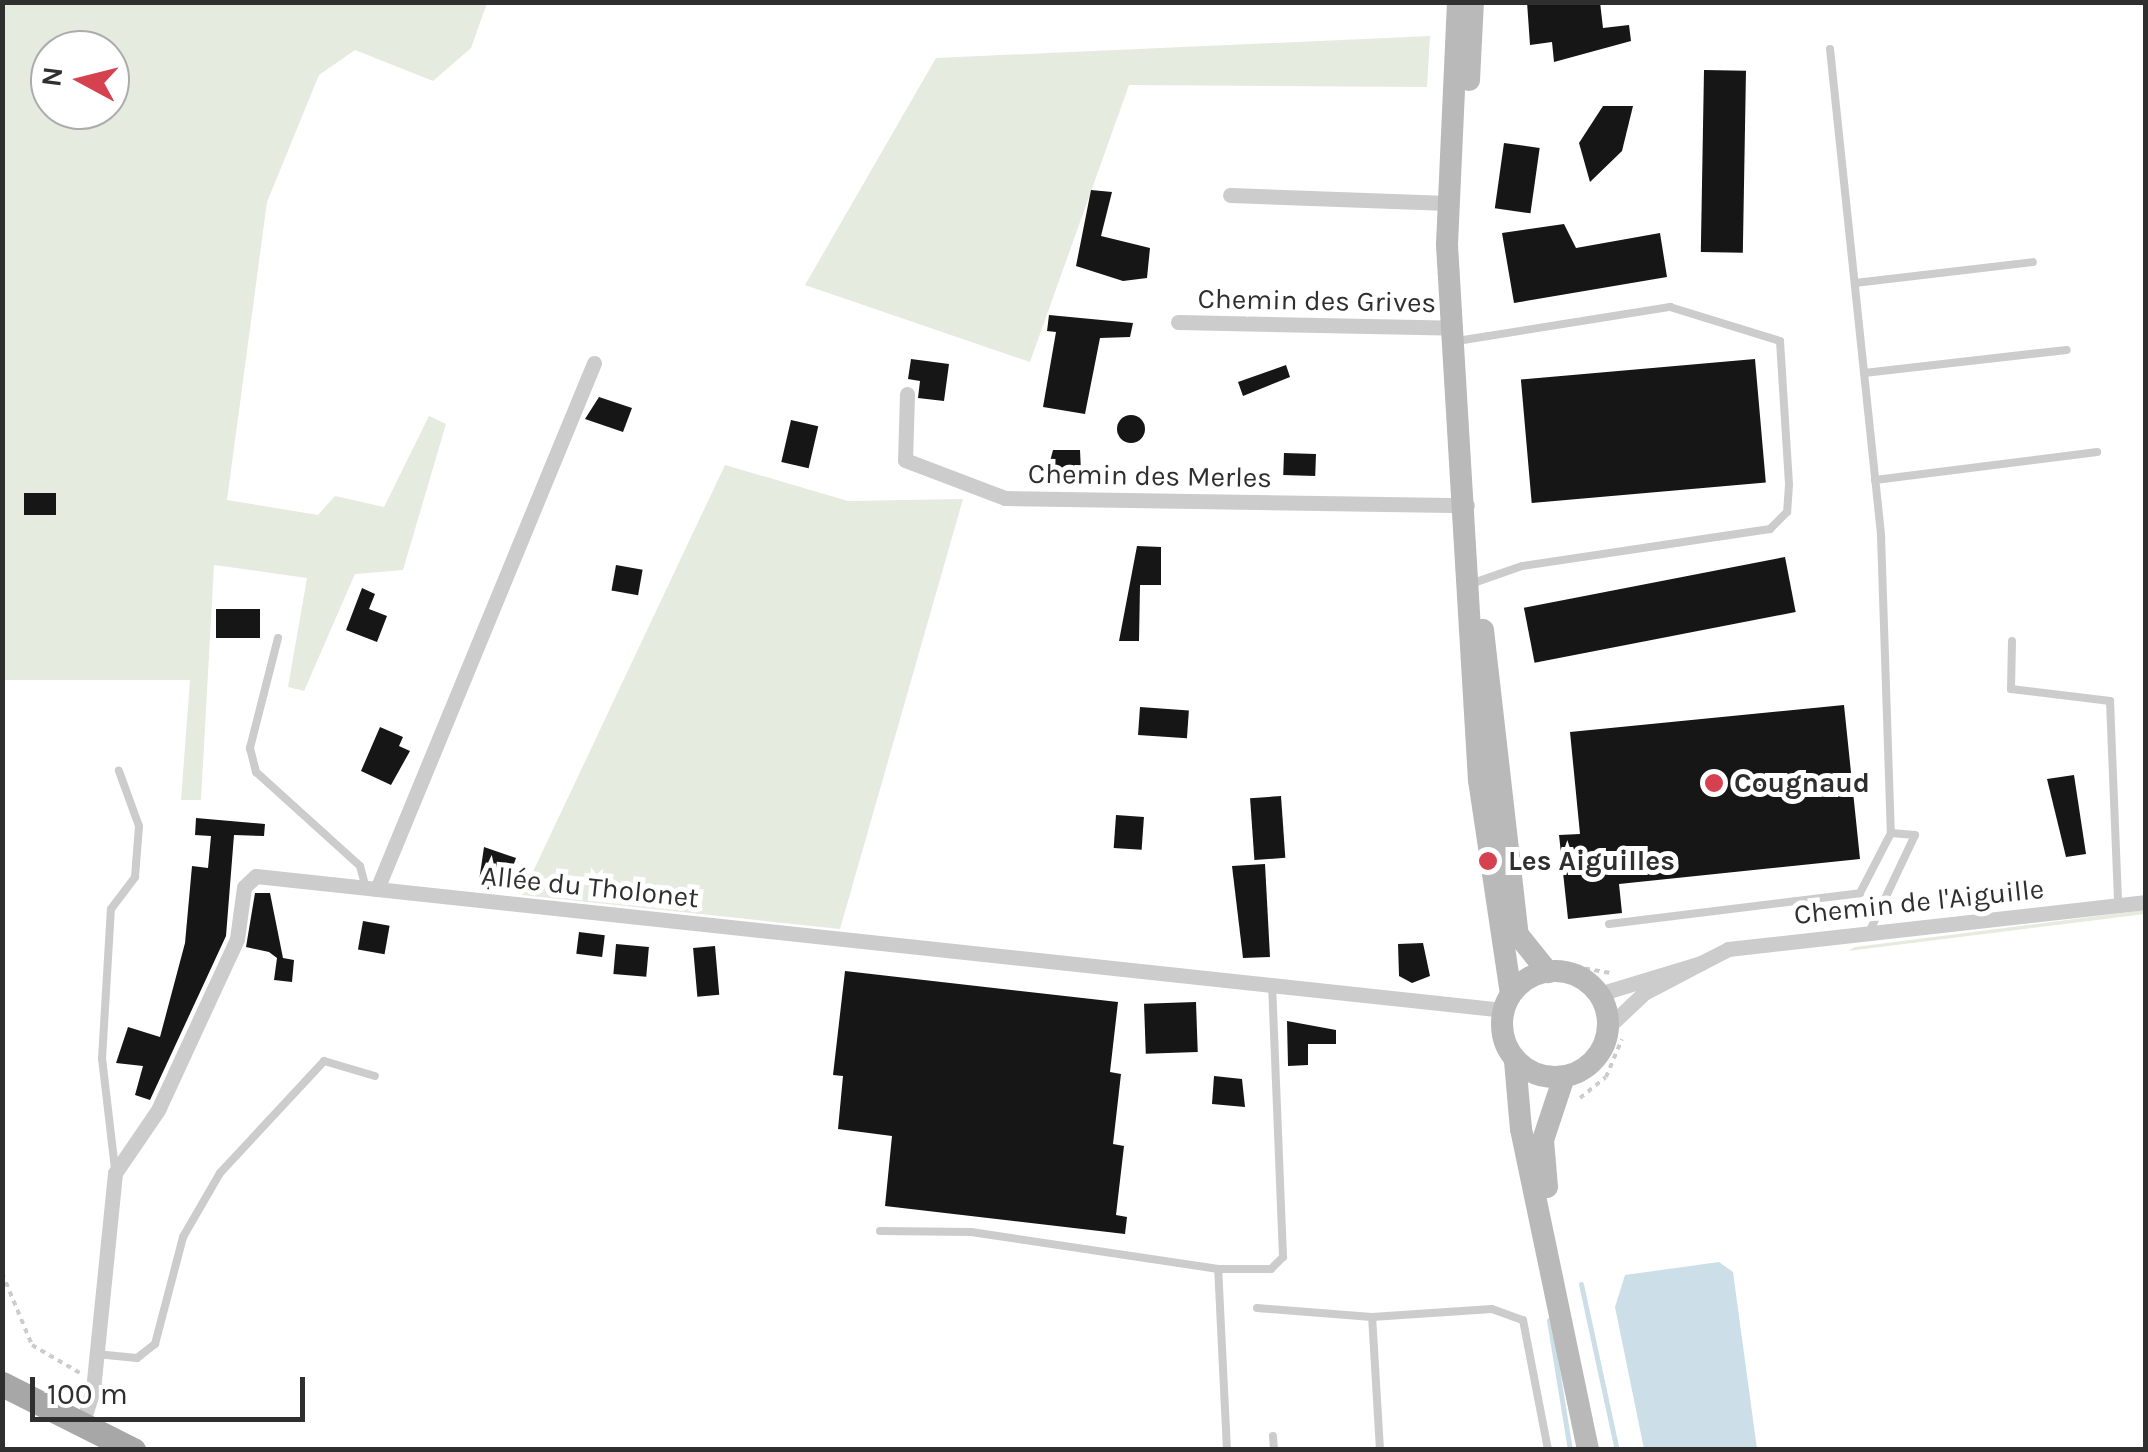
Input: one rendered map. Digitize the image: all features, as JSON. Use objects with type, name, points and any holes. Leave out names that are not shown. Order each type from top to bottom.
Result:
[{"type":"main road","points":[[1458,2],[1448,204],[1469,533],[1479,780],[1516,1061],[1521,1129],[1588,1450]]},
{"type":"main road","points":[[1455,335],[1473,2]]},
{"type":"main road","points":[[1469,533],[1512,906],[1518,934],[1548,972]]},
{"type":"main road","points":[[1507,1002],[1548,972],[1572,974],[1599,994],[1619,1026],[1595,1060],[1564,1077],[1546,1078],[1516,1061]]},
{"type":"main road","points":[[1564,1077],[1549,1108],[1542,1162],[1602,1450]]},
{"type":"main road","points":[[2,1384],[133,1450]]},
{"type":"street","points":[[1230,195],[1448,204]]},
{"type":"street","name":"Chemin des Grives","points":[[1178,322],[1455,335]]},
{"type":"street","points":[[372,888],[594,362]]},
{"type":"street","name":"Chemin des Merles","points":[[906,394],[905,460],[1005,498],[1467,505]]},
{"type":"street","name":"Allée du Tholonet","points":[[82,1424],[94,1379],[115,1174],[158,1110],[237,940],[244,887],[256,876],[1272,987],[1507,1002]]},
{"type":"street","name":"Chemin de l'Aiguille","points":[[1619,1026],[1644,993],[1728,949],[2146,902]]},
{"type":"street","name":"Chemin de l'Aiguille","points":[[1599,994],[1702,963]]},
{"type":"lane","points":[[1609,924],[1860,892],[1890,833],[1875,480],[1830,50]]},
{"type":"lane","points":[[1854,283],[2033,262]]},
{"type":"lane","points":[[1455,335],[1670,307],[1780,341],[1789,486],[1787,512],[1770,529],[1522,566],[1476,582]]},
{"type":"lane","points":[[1864,373],[2067,350]]},
{"type":"lane","points":[[1875,480],[2097,452]]},
{"type":"lane","points":[[278,638],[250,748],[256,772],[360,866],[372,888]]},
{"type":"lane","points":[[2012,641],[2011,688],[2110,701],[2118,906]]},
{"type":"lane","points":[[115,1174],[102,1060],[111,909],[135,877],[140,826],[119,771]]},
{"type":"lane","points":[[1870,931],[1915,834],[1890,833]]},
{"type":"lane","points":[[880,1231],[1007,1236],[1218,1269],[1271,1270],[1283,1258],[1272,987]]},
{"type":"lane","points":[[96,1354],[137,1358],[155,1344],[183,1237],[211,1189],[324,1061],[375,1076]]},
{"type":"lane","points":[[1218,1269],[1227,1450]]},
{"type":"lane","points":[[1257,1308],[1372,1316],[1492,1309],[1523,1320],[1548,1450]]},
{"type":"lane","points":[[1372,1316],[1380,1450]]},
{"type":"lane","points":[[1273,1436],[1274,1450]]},
{"type":"path","points":[[1565,1108],[1606,1077],[1619,1026]]},
{"type":"path","points":[[2,1272],[32,1345],[94,1379]]},
{"type":"shaded area","points":[[2,3],[487,3],[471,48],[433,81],[355,50],[319,75],[267,202],[227,500],[318,515],[335,496],[384,507],[429,416],[446,424],[403,570],[355,574],[304,691],[288,687],[307,578],[214,565],[201,800],[181,800],[190,680],[3,680]]},
{"type":"shaded area","points":[[1430,36],[1427,87],[1129,85],[1030,362],[805,285],[936,58]]},
{"type":"shaded area","points":[[725,465],[848,501],[963,499],[840,929],[522,895]]},
{"type":"shaded area","points":[[2145,910],[2145,914],[1848,951],[1855,947]]},
{"type":"water","points":[[1719,1262],[1733,1272],[1757,1449],[1644,1449],[1615,1307],[1625,1275]]},
{"type":"building","points":[[1527,2],[1600,2],[1603,28],[1629,25],[1631,41],[1554,62],[1552,42],[1530,45]]},
{"type":"building","points":[[1704,70],[1746,71],[1743,253],[1701,252]]},
{"type":"building","points":[[1603,106],[1633,106],[1622,151],[1590,182],[1579,143]]},
{"type":"building","points":[[1504,143],[1540,148],[1530,213],[1495,208]]},
{"type":"building","points":[[1091,190],[1112,192],[1101,236],[1150,248],[1147,278],[1123,281],[1076,266]]},
{"type":"building","points":[[1564,224],[1576,248],[1660,233],[1667,277],[1514,303],[1502,233]]},
{"type":"building","points":[[1049,315],[1133,323],[1130,337],[1100,338],[1085,414],[1043,407],[1056,332],[1047,331]]},
{"type":"building","points":[[911,359],[949,364],[944,401],[918,398],[920,381],[908,379]]},
{"type":"building","points":[[1755,359],[1766,483],[1532,503],[1521,379]]},
{"type":"building","points":[[1286,365],[1290,377],[1243,396],[1238,382]]},
{"type":"building","points":[[599,397],[632,408],[623,432],[585,419]]},
{"type":"building","points":[[1131,415],[1141,419],[1145,429],[1141,439],[1131,443],[1121,439],[1117,429],[1121,419]]},
{"type":"building","points":[[791,420],[818,426],[809,468],[781,462]]},
{"type":"building","points":[[1053,450],[1080,450],[1081,472],[1047,473]]},
{"type":"building","points":[[1284,453],[1316,454],[1315,476],[1283,475]]},
{"type":"building","points":[[24,493],[56,493],[56,515],[24,515]]},
{"type":"building","points":[[1137,546],[1161,547],[1161,585],[1140,585],[1139,641],[1119,641]]},
{"type":"building","points":[[1785,557],[1796,612],[1535,663],[1524,608]]},
{"type":"building","points":[[616,565],[643,570],[638,595],[611,591]]},
{"type":"building","points":[[362,588],[375,594],[369,609],[387,616],[377,642],[346,630]]},
{"type":"building","points":[[216,609],[260,609],[260,638],[216,638]]},
{"type":"building","name":"Cougnaud","points":[[1844,705],[1860,859],[1619,884],[1622,913],[1568,919],[1559,835],[1580,834],[1570,732]]},
{"type":"building","points":[[1140,707],[1189,710],[1187,738],[1138,735]]},
{"type":"building","points":[[380,727],[403,737],[399,746],[410,751],[391,785],[361,771]]},
{"type":"building","points":[[2074,775],[2086,854],[2066,857],[2047,779]]},
{"type":"building","points":[[1281,796],[1285,858],[1254,860],[1250,798]]},
{"type":"building","points":[[1116,815],[1144,817],[1142,850],[1114,848]]},
{"type":"building","points":[[196,818],[265,824],[264,836],[234,835],[226,936],[150,1100],[135,1095],[143,1066],[116,1063],[128,1027],[160,1037],[185,943],[192,866],[208,868],[211,836],[195,835]]},
{"type":"building","points":[[484,847],[516,858],[504,891],[478,888]]},
{"type":"building","points":[[1265,864],[1270,957],[1243,958],[1232,866]]},
{"type":"building","points":[[255,893],[270,893],[283,958],[294,960],[292,982],[274,980],[277,958],[246,947]]},
{"type":"building","points":[[363,921],[390,926],[385,954],[358,950]]},
{"type":"building","points":[[579,932],[605,935],[602,957],[576,954]]},
{"type":"building","points":[[1423,943],[1430,976],[1412,983],[1399,976],[1398,944]]},
{"type":"building","points":[[616,944],[649,947],[646,977],[613,974]]},
{"type":"building","points":[[715,946],[719,995],[697,997],[693,948]]},
{"type":"building","points":[[845,971],[1118,1002],[1110,1072],[1121,1074],[1113,1144],[1124,1146],[1116,1215],[1127,1217],[1125,1234],[885,1206],[892,1136],[838,1129],[843,1076],[833,1075]]},
{"type":"building","points":[[1196,1002],[1198,1052],[1146,1054],[1144,1004]]},
{"type":"building","points":[[1287,1021],[1336,1030],[1336,1044],[1308,1044],[1308,1065],[1288,1066]]},
{"type":"building","points":[[1214,1076],[1242,1079],[1245,1107],[1212,1104]]},
{"type":"waterway","points":[[1581,1284],[1617,1450]]},
{"type":"waterway","points":[[1549,1320],[1570,1450]]},
{"type":"place","name":"Cougnaud","points":[[1714,783]]},
{"type":"place","name":"Les Aiguilles","points":[[1488,861]]}]
